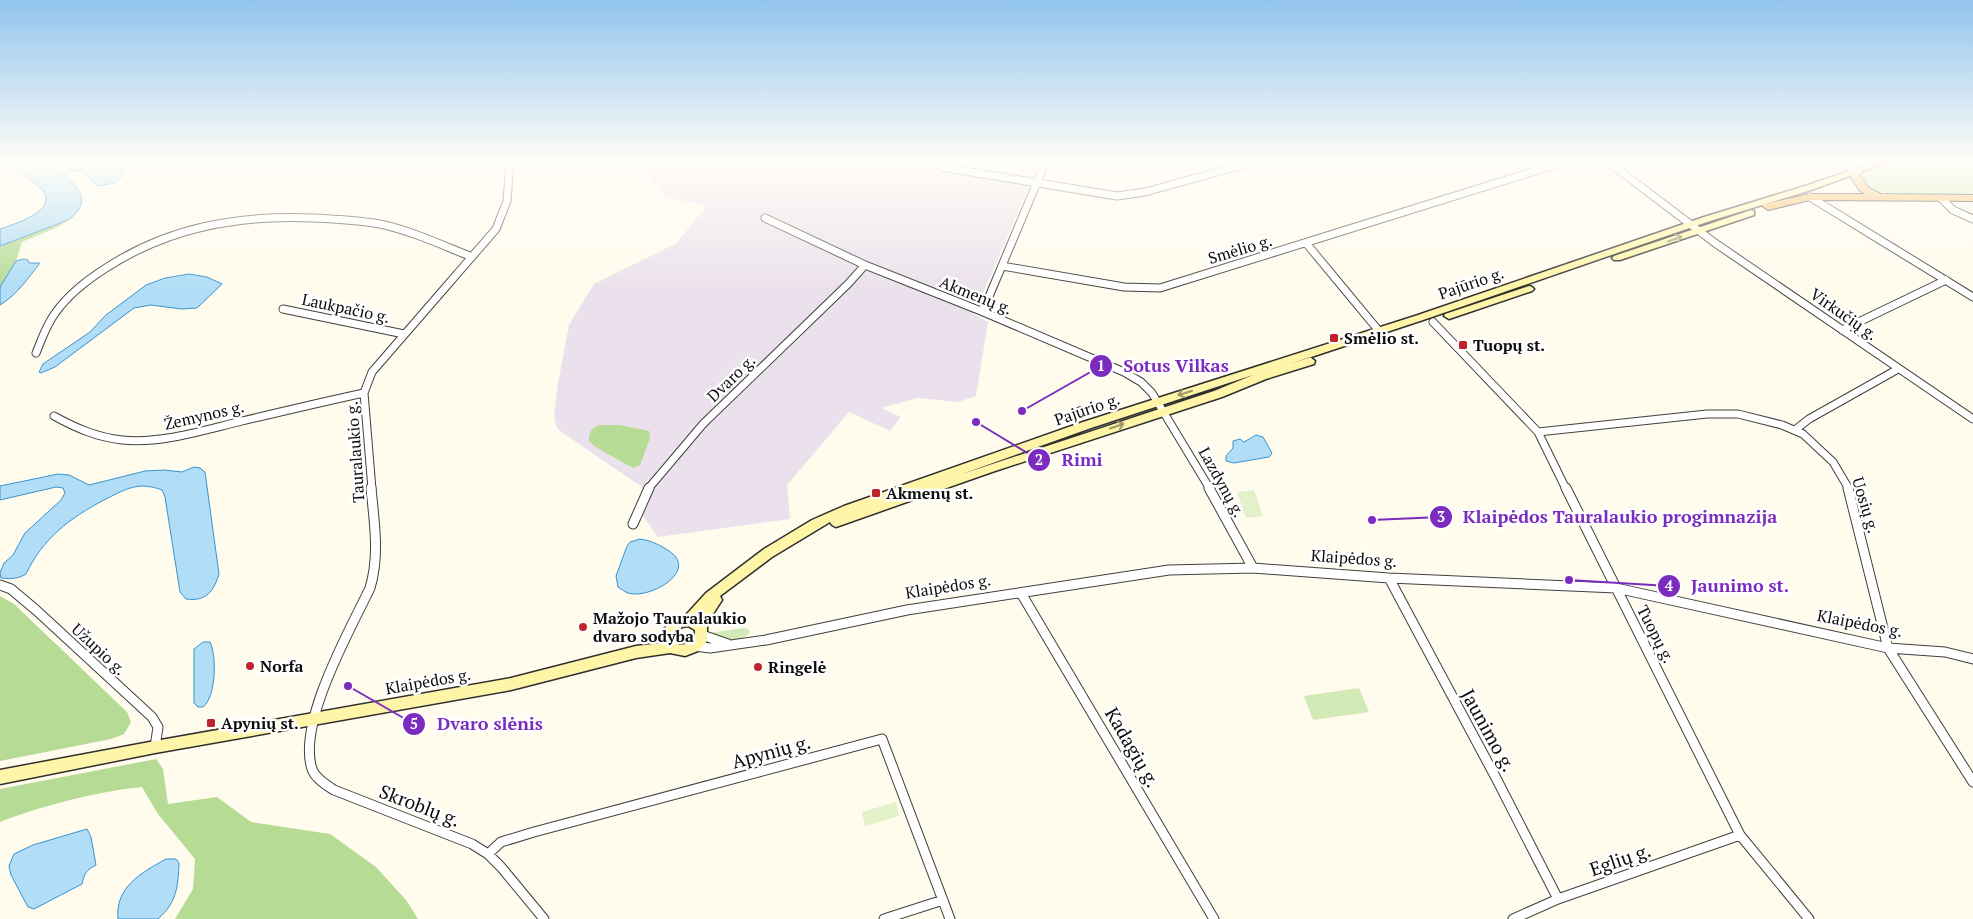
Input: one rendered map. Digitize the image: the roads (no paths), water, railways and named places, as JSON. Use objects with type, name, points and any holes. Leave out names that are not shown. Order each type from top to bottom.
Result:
[{"type":"highway","points":[[1768,206],[1775,204]]},
{"type":"main road","name":"Pajūrio g.","points":[[596,664],[636,652],[670,647],[679,651],[695,646],[706,614],[722,594],[782,551],[834,523],[1379,331],[1692,224],[1768,204]]},
{"type":"main road","name":"Pajūrio g.","points":[[636,652],[668,633],[678,623],[689,620],[728,582],[788,540],[816,524],[848,510],[1161,407],[1218,394],[1262,376],[1433,322],[1768,206]]},
{"type":"main road","points":[[689,620],[694,622],[701,631]]},
{"type":"main road","points":[[668,633],[670,647]]},
{"type":"main road","name":"Klaipėdos g.","points":[[0,777],[155,747],[512,684],[596,664]]},
{"type":"street","name":"Tauralaukio g.","points":[[314,719],[318,699],[370,588],[374,575],[376,546],[364,393],[372,372],[496,229],[507,204]]},
{"type":"street","points":[[981,311],[985,306],[1029,204]]},
{"type":"street","name":"Smėlio g.","points":[[1002,266],[1124,287],[1148,289],[1169,286],[1430,204]]},
{"type":"street","name":"Virkučių g.","points":[[1665,204],[1700,231],[1973,419]]},
{"type":"street","points":[[1826,204],[1973,297]]},
{"type":"street","points":[[1946,204],[1953,210],[1973,219]]},
{"type":"street","points":[[36,352],[46,327],[82,284],[128,254],[190,228],[208,224],[275,216],[356,220],[397,228],[472,257]]},
{"type":"street","name":"Akmenų g.","points":[[765,218],[865,266],[981,311],[1124,372],[1148,387],[1161,407]]},
{"type":"street","points":[[1306,243],[1379,331]]},
{"type":"street","name":"Dvaro g.","points":[[633,524],[648,489],[703,424],[865,266]]},
{"type":"street","points":[[1842,330],[1946,280]]},
{"type":"street","name":"Laukpačio g.","points":[[283,309],[404,334]]},
{"type":"street","name":"Tuopų g.","points":[[1433,322],[1538,432],[1740,835],[1809,919]]},
{"type":"street","points":[[1795,430],[1809,419],[1898,369]]},
{"type":"street","name":"Žemynos g.","points":[[54,416],[70,426],[93,435],[116,440],[156,441],[364,393]]},
{"type":"street","name":"Lazdynų g.","points":[[1161,407],[1208,484],[1253,568]]},
{"type":"street","name":"Uosių g.","points":[[1538,432],[1719,414],[1747,416],[1795,430],[1811,441],[1833,462],[1850,491],[1888,648],[1973,782]]},
{"type":"street","name":"Klaipėdos g.","points":[[695,646],[710,648],[804,633],[906,610],[1169,570],[1253,568],[1388,578],[1616,588],[1888,648],[1945,652],[1973,658]]},
{"type":"street","name":"Jaunimo g.","points":[[1388,578],[1452,699],[1520,820],[1558,899]]},
{"type":"street","name":"Užupio g.","points":[[0,586],[11,589],[36,610],[152,717],[158,727],[155,747]]},
{"type":"street","name":"Kadagių g.","points":[[1021,593],[1214,919]]},
{"type":"street","name":"Klaipėdos g.","points":[[701,631],[713,640],[732,644]]},
{"type":"street","name":"Skroblų g.","points":[[314,719],[309,749],[312,768],[324,783],[334,790],[472,844],[488,854],[544,919]]},
{"type":"street","name":"Apynių g.","points":[[488,854],[501,842],[534,832],[882,739],[950,919]]},
{"type":"street","name":"Eglių g.","points":[[1512,919],[1558,899],[1740,835]]},
{"type":"street","points":[[884,919],[943,900]]},
{"type":"water","points":[[45,204],[81,204],[77,212],[68,220],[0,246],[0,229],[31,216]]},
{"type":"water","points":[[28,260],[29,263],[40,263],[17,291],[0,305],[0,287],[16,261]]},
{"type":"water","points":[[189,274],[207,277],[222,284],[197,308],[181,309],[151,305],[134,308],[55,367],[41,373],[39,372],[43,364],[90,332],[106,315],[146,285],[165,278]]},
{"type":"water","points":[[1256,435],[1263,437],[1272,453],[1269,457],[1234,463],[1226,461],[1226,456],[1233,448],[1233,441],[1240,439],[1244,442]]},
{"type":"water","points":[[194,467],[200,468],[205,472],[219,574],[215,586],[204,597],[186,599],[180,592],[165,497],[162,490],[146,486],[126,490],[80,514],[49,540],[26,574],[14,578],[1,578],[0,573],[4,563],[13,555],[25,533],[61,500],[65,493],[63,488],[56,487],[0,500],[0,486],[58,474],[69,475],[89,485],[145,471],[164,470],[182,472]]},
{"type":"water","points":[[640,539],[653,542],[666,549],[676,557],[679,566],[676,574],[669,582],[659,588],[637,594],[628,593],[618,587],[616,576],[627,546],[630,542]]},
{"type":"water","points":[[203,642],[210,642],[212,648],[214,676],[211,695],[203,707],[198,707],[194,703],[194,649]]},
{"type":"water","points":[[87,829],[91,837],[96,865],[86,873],[82,884],[34,909],[28,907],[11,875],[9,866],[14,854],[33,845]]},
{"type":"water","points":[[166,859],[176,859],[179,863],[175,894],[164,913],[158,919],[118,919],[118,908],[125,890],[139,876]]},
{"type":"place","name":"Smėlio st.","points":[[1334,338]]},
{"type":"place","name":"Tuopų st.","points":[[1463,345]]},
{"type":"place","name":"Sotus Vilkas","points":[[1022,411]]},
{"type":"place","name":"Rimi","points":[[976,422]]},
{"type":"place","name":"Akmenų st.","points":[[876,493]]},
{"type":"place","name":"Klaipėdos Tauralaukio progimnazija","points":[[1372,520]]},
{"type":"place","name":"Jaunimo st.","points":[[1569,580]]},
{"type":"place","name":"Mažojo Tauralaukio dvaro sodyba","points":[[583,627]]},
{"type":"place","name":"Norfa","points":[[250,666]]},
{"type":"place","name":"Ringelė","points":[[758,667]]},
{"type":"place","name":"Dvaro slėnis","points":[[348,686]]},
{"type":"place","name":"Apynių st.","points":[[211,723]]}]
